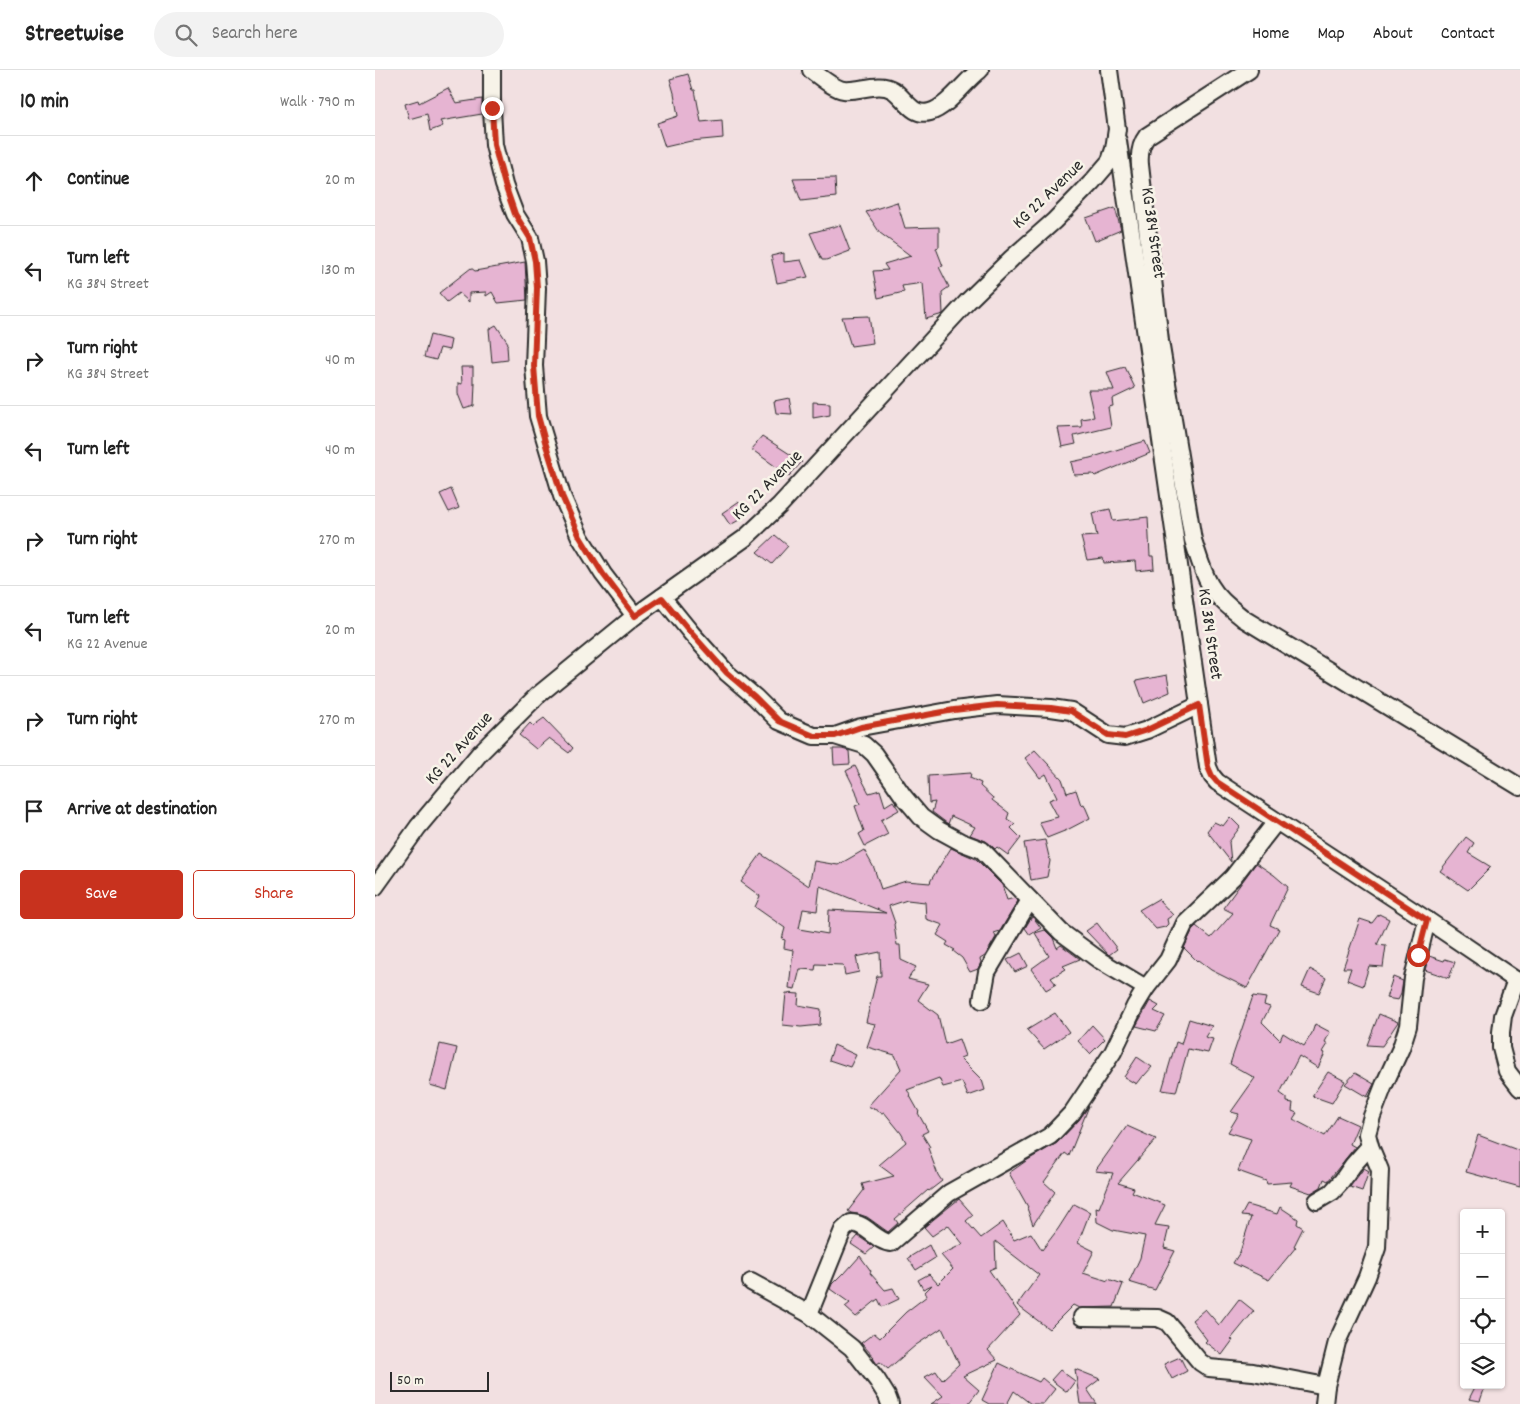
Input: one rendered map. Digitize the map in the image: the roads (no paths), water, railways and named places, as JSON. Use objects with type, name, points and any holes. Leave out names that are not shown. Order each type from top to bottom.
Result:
[{"type":"street","points":[[492,70],[494,145],[515,214],[530,238],[535,261],[537,288],[534,366],[538,416],[562,496],[580,537],[603,574],[635,616]]},
{"type":"street","points":[[811,70],[842,90],[885,87],[893,90],[907,105],[919,113],[931,112],[947,102],[980,70]]},
{"type":"street","name":"KG 22 Avenue","points":[[375,886],[418,827],[480,753],[537,696],[635,616],[745,538],[780,505],[968,301],[1012,258],[1054,221],[1092,182],[1110,161],[1114,149],[1117,129],[1109,70]]},
{"type":"street","points":[[1249,70],[1147,136],[1141,147],[1139,165],[1160,341],[1193,540],[1201,565],[1210,585],[1224,602],[1244,619],[1520,786]]},
{"type":"street","name":"KG 384 Street","points":[[1117,129],[1208,767],[1212,776],[1217,782],[1276,822],[1427,920],[1518,982]]},
{"type":"street","points":[[662,598],[727,673],[779,721],[814,736],[835,736],[864,745],[874,754],[904,797],[921,817],[961,842],[982,850],[1061,932],[1099,960],[1146,988]]},
{"type":"street","points":[[835,736],[861,727],[954,710],[997,705],[1071,711],[1108,735],[1125,737],[1147,730],[1199,705]]},
{"type":"street","points":[[809,1314],[843,1230],[851,1223],[857,1223],[885,1242],[891,1243],[949,1193],[1050,1136],[1072,1113],[1113,1052],[1135,1006],[1146,988],[1169,960],[1185,923],[1233,877],[1276,822]]},
{"type":"street","points":[[982,1000],[987,972],[1030,900]]},
{"type":"street","points":[[1324,1404],[1326,1386],[1337,1342],[1367,1277],[1377,1248],[1380,1170],[1367,1134],[1383,1085],[1401,1048],[1408,1026],[1413,978],[1427,920]]},
{"type":"street","points":[[1518,982],[1503,1016],[1501,1048],[1507,1071],[1520,1088]]},
{"type":"street","points":[[1317,1201],[1332,1192],[1370,1146]]},
{"type":"street","points":[[751,1282],[809,1314],[851,1348],[877,1380],[890,1404]]},
{"type":"street","points":[[1083,1317],[1158,1318],[1167,1322],[1200,1362],[1209,1368],[1253,1372],[1326,1386]]}]
